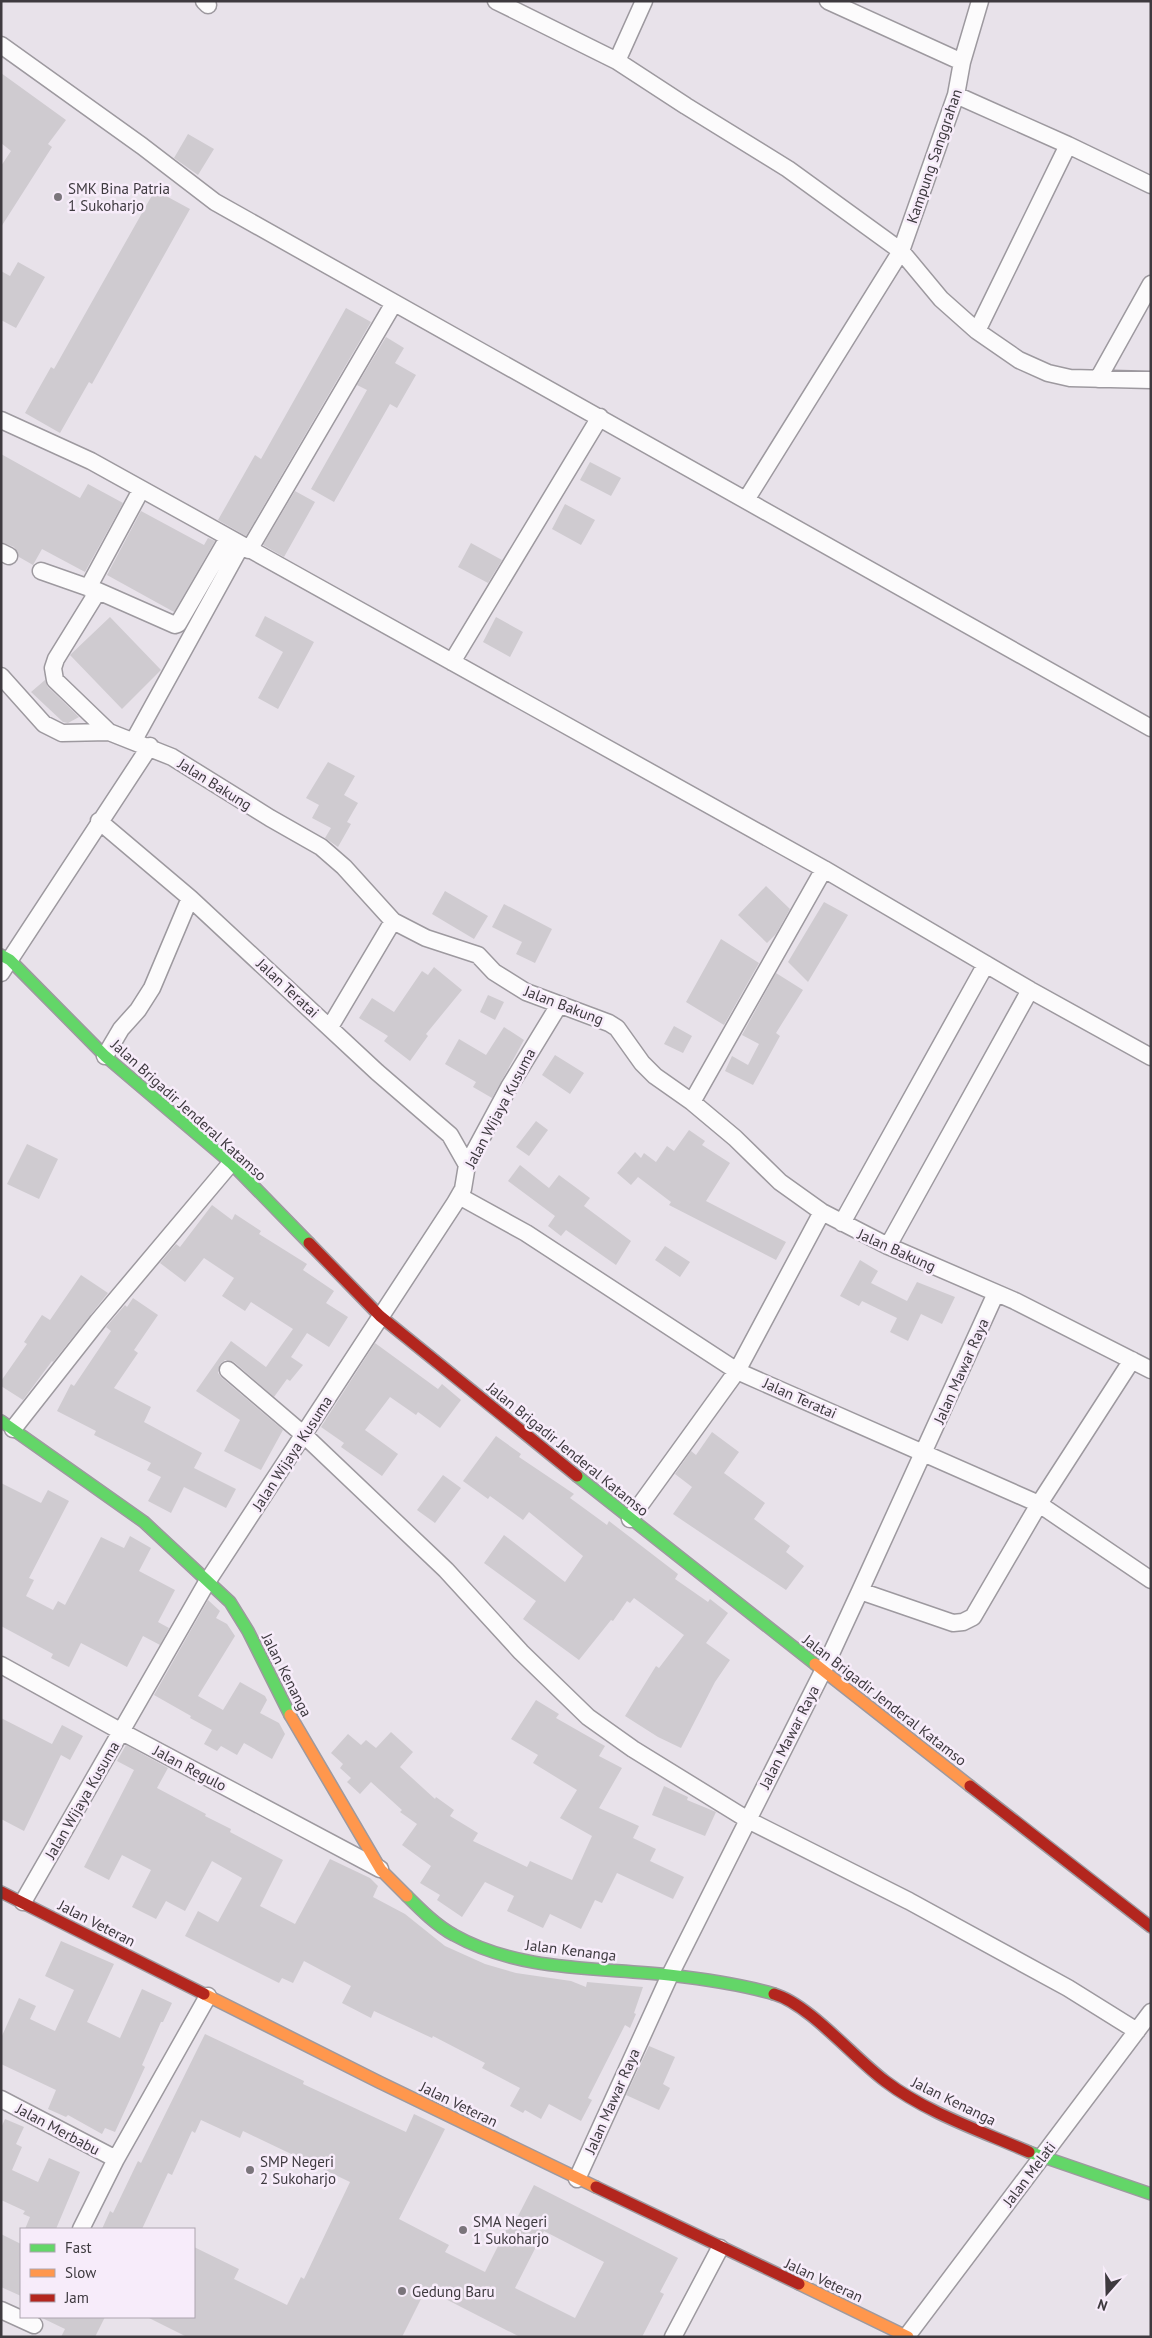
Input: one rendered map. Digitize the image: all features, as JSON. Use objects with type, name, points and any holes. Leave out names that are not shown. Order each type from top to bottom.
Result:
[{"type":"street","points":[[496,1],[618,61],[686,106],[788,169],[901,251],[941,299],[977,331],[1019,360],[1048,373],[1070,378],[1151,380]]},
{"type":"street","points":[[618,61],[644,1]]},
{"type":"street","points":[[828,1],[962,62]]},
{"type":"street","name":"Kampung Sanggrahan","points":[[746,500],[901,251],[956,95],[962,62],[980,1]]},
{"type":"street","points":[[1,45],[142,146],[215,202],[1151,728]]},
{"type":"street","points":[[956,95],[1068,145],[1151,185]]},
{"type":"street","points":[[977,331],[1068,145]]},
{"type":"street","points":[[1098,379],[1151,284]]},
{"type":"street","points":[[134,740],[239,545],[394,304]]},
{"type":"street","points":[[452,662],[600,417]]},
{"type":"street","points":[[1,420],[91,461],[824,869],[1030,990],[1151,1057]]},
{"type":"street","points":[[109,732],[55,680],[52,668],[141,490]]},
{"type":"street","points":[[41,571],[93,589],[175,626],[182,620],[239,545]]},
{"type":"street","name":"Jalan Bakung","points":[[1,676],[44,724],[52,730],[72,734],[109,732],[150,746],[172,756],[270,818],[321,847],[344,867],[393,921],[426,938],[478,955],[506,981],[526,992],[609,1023],[617,1028],[642,1063],[655,1076],[692,1102],[735,1138],[780,1182],[822,1212],[888,1246],[1065,1325],[1151,1370]]},
{"type":"street","points":[[4,963],[150,746]]},
{"type":"street","name":"Jalan Teratai","points":[[99,821],[190,898],[377,1072],[450,1135],[467,1165]]},
{"type":"street","points":[[692,1102],[824,869]]},
{"type":"street","points":[[105,1056],[115,1038],[129,1018],[138,1010],[152,988],[190,898]]},
{"type":"street","points":[[330,1027],[393,921]]},
{"type":"street","name":"Jalan Brigadir Jenderal Katamso","points":[[4,963],[105,1056],[231,1163],[380,1316],[630,1520],[1151,1926]]},
{"type":"street","points":[[842,1223],[986,964]]},
{"type":"street","points":[[888,1246],[1030,990]]},
{"type":"street","name":"Jalan Wijaya Kusuma","points":[[23,1902],[207,1582],[459,1196],[463,1189],[467,1165],[509,1087],[559,1005]]},
{"type":"street","points":[[7,1425],[231,1163]]},
{"type":"street","name":"Jalan Teratai","points":[[459,1196],[526,1233],[737,1370],[1039,1504],[1151,1580]]},
{"type":"street","points":[[630,1520],[737,1370],[822,1212]]},
{"type":"street","name":"Jalan Mawar Raya","points":[[578,2179],[670,1975],[823,1671],[996,1293]]},
{"type":"street","points":[[860,1591],[952,1624],[963,1622],[973,1617],[1039,1504],[1132,1360]]},
{"type":"street","points":[[228,1370],[304,1435],[446,1570],[554,1686],[588,1717],[634,1749],[748,1820],[909,1901],[1060,1983],[1137,2031]]},
{"type":"street","name":"Jalan Kenanga","points":[[7,1425],[144,1522],[230,1602],[248,1631],[291,1717],[381,1870],[419,1908],[453,1935],[490,1951],[520,1960],[565,1967],[670,1975],[753,1988],[780,1996],[806,2012],[885,2081],[921,2104],[1042,2158],[1151,2194]]},
{"type":"street","name":"Jalan Regulo","points":[[1,1665],[122,1732],[381,1870]]},
{"type":"street","name":"Jalan Veteran","points":[[1,1892],[578,2179],[908,2337]]},
{"type":"street","points":[[82,2228],[116,2159],[208,1996]]},
{"type":"street","name":"Jalan Melati","points":[[908,2337],[1151,2012]]},
{"type":"street","name":"Jalan Merbabu","points":[[1,2099],[116,2159]]},
{"type":"street","points":[[674,2337],[720,2248]]},
{"type":"street","points":[[1,2310],[34,2326]]},
{"type":"building","points":[[1,73],[66,120],[48,144],[52,147],[1,227],[1,166],[11,151],[1,143]]},
{"type":"building","points":[[188,134],[214,149],[198,175],[174,158]]},
{"type":"building","points":[[155,190],[190,209],[92,384],[89,382],[60,433],[25,413],[51,367],[54,369]]},
{"type":"building","points":[[18,262],[45,277],[16,328],[1,320],[1,271],[10,276]]},
{"type":"building","points":[[346,308],[371,322],[246,536],[218,520],[255,455],[261,459]]},
{"type":"building","points":[[386,337],[404,348],[395,363],[416,375],[397,408],[390,404],[334,502],[311,489],[367,390],[357,385]]},
{"type":"building","points":[[1,454],[80,498],[88,484],[123,503],[85,572],[42,549],[33,565],[19,557],[14,547],[1,542]]},
{"type":"building","points":[[590,462],[621,478],[611,496],[580,480]]},
{"type":"building","points":[[295,491],[315,502],[284,557],[263,545]]},
{"type":"building","points":[[565,504],[595,520],[581,545],[552,529]]},
{"type":"building","points":[[141,511],[204,545],[208,538],[215,541],[174,612],[107,575]]},
{"type":"building","points":[[471,543],[502,560],[488,583],[458,567]]},
{"type":"building","points":[[265,616],[314,642],[278,709],[258,698],[283,652],[255,636]]},
{"type":"building","points":[[110,617],[161,670],[122,709],[70,655]]},
{"type":"building","points":[[496,617],[523,632],[510,657],[483,642]]},
{"type":"building","points":[[45,680],[48,687],[79,717],[68,723],[63,722],[31,692]]},
{"type":"building","points":[[328,762],[355,776],[344,795],[358,803],[347,822],[351,824],[338,847],[325,838],[331,828],[312,818],[319,805],[306,798]]},
{"type":"building","points":[[766,886],[790,909],[776,934],[767,943],[738,915]]},
{"type":"building","points":[[445,891],[488,916],[474,939],[432,914]]},
{"type":"building","points":[[824,902],[848,915],[808,982],[788,962]]},
{"type":"building","points":[[504,904],[552,929],[535,963],[516,954],[522,942],[492,927]]},
{"type":"building","points":[[721,939],[759,963],[724,1025],[686,1002]]},
{"type":"building","points":[[434,967],[462,990],[426,1034],[428,1036],[410,1061],[384,1041],[388,1036],[359,1018],[372,998],[394,1012],[422,971],[428,975]]},
{"type":"building","points":[[776,973],[803,990],[776,1033],[780,1036],[753,1085],[725,1071],[732,1056],[748,1065],[759,1044],[742,1035]]},
{"type":"building","points":[[488,995],[504,1002],[495,1020],[480,1012]]},
{"type":"building","points":[[674,1026],[692,1036],[683,1053],[664,1044]]},
{"type":"building","points":[[504,1027],[524,1040],[492,1098],[473,1087],[476,1082],[445,1064],[459,1039],[486,1055]]},
{"type":"building","points":[[555,1055],[584,1073],[570,1094],[542,1075]]},
{"type":"building","points":[[536,1121],[548,1130],[529,1156],[516,1147]]},
{"type":"building","points":[[689,1130],[705,1141],[702,1145],[730,1163],[706,1201],[786,1242],[776,1260],[669,1205],[671,1202],[638,1177],[631,1185],[617,1173],[635,1152],[641,1158],[644,1153],[656,1162],[667,1146],[674,1151]]},
{"type":"building","points":[[27,1144],[58,1159],[39,1199],[7,1184]]},
{"type":"building","points":[[520,1165],[549,1188],[559,1175],[590,1198],[584,1206],[631,1241],[616,1265],[566,1230],[561,1236],[548,1226],[555,1216],[508,1181]]},
{"type":"building","points":[[212,1205],[232,1220],[235,1214],[261,1231],[259,1234],[307,1264],[303,1270],[334,1291],[326,1303],[348,1317],[329,1347],[307,1333],[291,1357],[303,1365],[290,1381],[287,1379],[274,1397],[234,1362],[225,1360],[220,1364],[218,1373],[222,1378],[283,1430],[261,1470],[224,1451],[240,1420],[196,1391],[231,1341],[266,1367],[293,1329],[251,1302],[245,1311],[222,1296],[234,1278],[204,1258],[185,1282],[160,1263],[176,1244],[180,1247]]},
{"type":"building","points":[[665,1246],[690,1262],[680,1277],[655,1260]]},
{"type":"building","points":[[860,1260],[878,1271],[871,1283],[907,1301],[917,1282],[955,1297],[942,1324],[921,1314],[908,1341],[890,1332],[897,1318],[862,1301],[859,1306],[840,1296]]},
{"type":"building","points":[[81,1275],[108,1293],[52,1361],[23,1400],[1,1386],[1,1381],[27,1344],[24,1342],[42,1315],[50,1320]]},
{"type":"building","points":[[133,1298],[158,1315],[134,1350],[138,1353],[114,1388],[151,1407],[144,1422],[202,1453],[194,1468],[236,1489],[226,1508],[184,1487],[171,1513],[148,1501],[161,1477],[147,1470],[151,1463],[94,1435],[96,1431],[57,1411],[71,1384],[74,1386],[111,1331],[106,1327],[125,1305],[127,1307]]},
{"type":"building","points":[[375,1343],[438,1389],[442,1384],[461,1400],[440,1428],[418,1412],[416,1415],[390,1397],[365,1430],[398,1454],[382,1476],[341,1447],[344,1443],[321,1427]]},
{"type":"building","points":[[712,1432],[739,1452],[724,1473],[765,1503],[754,1519],[790,1546],[786,1552],[804,1566],[786,1590],[673,1514],[692,1487],[675,1474],[691,1451],[696,1455]]},
{"type":"building","points":[[496,1436],[521,1454],[519,1457],[574,1494],[570,1498],[607,1525],[609,1521],[678,1574],[675,1579],[708,1602],[710,1599],[728,1613],[706,1643],[730,1660],[715,1682],[681,1748],[658,1737],[625,1716],[656,1666],[659,1668],[684,1635],[634,1598],[630,1603],[627,1601],[613,1621],[611,1620],[579,1660],[523,1619],[536,1601],[484,1563],[504,1535],[565,1582],[583,1556],[529,1512],[523,1520],[490,1496],[488,1499],[463,1481]]},
{"type":"building","points":[[443,1475],[461,1488],[435,1523],[417,1510]]},
{"type":"building","points":[[1,1483],[41,1503],[48,1490],[69,1501],[29,1578],[34,1580],[26,1596],[53,1610],[58,1601],[65,1605],[101,1537],[124,1548],[130,1536],[151,1548],[139,1571],[175,1590],[158,1622],[169,1628],[160,1645],[143,1636],[127,1667],[81,1643],[69,1667],[51,1658],[53,1654],[1,1626]]},
{"type":"building","points":[[208,1600],[220,1611],[216,1618],[227,1624],[235,1636],[198,1696],[223,1710],[240,1682],[265,1696],[267,1700],[260,1713],[279,1723],[285,1734],[272,1759],[244,1743],[237,1755],[221,1746],[217,1751],[204,1744],[212,1730],[154,1695]]},
{"type":"building","points":[[536,1700],[559,1714],[556,1718],[605,1746],[599,1756],[622,1768],[599,1808],[639,1826],[633,1838],[656,1849],[650,1861],[684,1877],[673,1899],[617,1873],[602,1903],[595,1900],[581,1929],[550,1914],[543,1928],[507,1911],[514,1896],[485,1882],[462,1917],[437,1900],[440,1895],[420,1883],[431,1866],[402,1845],[417,1824],[400,1812],[402,1810],[371,1782],[360,1794],[347,1782],[351,1778],[340,1768],[343,1764],[331,1753],[348,1734],[361,1745],[366,1740],[376,1748],[391,1732],[413,1752],[400,1767],[435,1799],[436,1797],[454,1810],[450,1816],[478,1833],[473,1841],[527,1867],[530,1861],[572,1880],[592,1836],[560,1818],[577,1790],[533,1763],[538,1755],[511,1739]]},
{"type":"building","points":[[1,1718],[52,1744],[62,1725],[83,1736],[70,1760],[61,1755],[24,1831],[1,1819]]},
{"type":"building","points":[[126,1745],[168,1768],[157,1788],[231,1829],[230,1832],[283,1860],[260,1906],[295,1924],[330,1859],[370,1878],[378,1886],[373,1897],[405,1914],[445,1946],[485,1964],[516,1973],[571,1981],[586,1987],[587,1982],[643,1987],[630,2028],[625,2025],[588,2098],[592,2100],[581,2121],[549,2104],[541,2119],[525,2110],[523,2113],[510,2106],[520,2088],[482,2068],[485,2063],[433,2036],[432,2038],[374,2011],[371,2018],[342,2003],[351,1986],[304,1961],[293,1983],[282,1978],[279,1983],[185,1936],[198,1911],[218,1922],[242,1878],[212,1861],[185,1911],[166,1901],[156,1919],[132,1907],[151,1870],[122,1855],[109,1880],[84,1867],[134,1770],[117,1761]]},
{"type":"building","points":[[664,1786],[688,1797],[687,1800],[716,1812],[705,1836],[652,1815]]},
{"type":"building","points":[[61,1941],[114,1964],[87,2022],[120,2038],[142,1989],[172,2003],[163,2022],[161,2022],[142,2065],[145,2067],[115,2132],[105,2128],[102,2134],[68,2115],[66,2117],[48,2109],[56,2090],[1,2064],[1,2038],[19,1998],[36,2006],[30,2019],[55,2031],[74,1990],[45,1976]]},
{"type":"building","points":[[205,2034],[304,2081],[303,2084],[406,2132],[414,2114],[445,2129],[399,2219],[449,2245],[445,2252],[485,2272],[512,2218],[516,2220],[534,2185],[678,2258],[660,2292],[664,2294],[642,2337],[520,2337],[426,2289],[402,2337],[187,2337],[149,2318],[195,2318],[195,2247],[239,2269],[234,2279],[287,2305],[301,2277],[304,2279],[350,2182],[243,2131],[240,2138],[201,2120],[195,2133],[192,2131],[172,2175],[168,2173],[142,2228],[102,2228],[110,2211],[113,2213],[138,2161],[141,2163]],"holes":[[[544,2231],[604,2262],[575,2318],[515,2288]]]},
{"type":"building","points":[[649,2046],[675,2057],[663,2084],[670,2088],[659,2110],[626,2095]]},
{"type":"building","points":[[5,2119],[24,2127],[16,2144],[22,2147],[12,2170],[38,2182],[49,2158],[80,2172],[56,2228],[25,2228],[30,2217],[23,2214],[25,2211],[1,2200],[1,2128]]},
{"type":"building","points":[[1,2234],[20,2244],[20,2296],[1,2287]]},
{"type":"building","points":[[42,2318],[104,2318],[95,2337],[61,2337],[65,2329]]},
{"type":"traffic: fast","points":[[1,955],[10,960],[105,1056],[231,1163],[309,1243]]},
{"type":"traffic: fast","points":[[1,1421],[144,1522],[230,1602],[248,1631],[290,1715]]},
{"type":"traffic: fast","points":[[577,1476],[815,1664]]},
{"type":"traffic: fast","points":[[407,1896],[441,1927],[454,1935],[479,1947],[505,1956],[559,1966],[709,1980],[774,1994]]},
{"type":"traffic: fast","points":[[1029,2152],[1151,2194]]},
{"type":"traffic: slow","points":[[815,1664],[970,1786]]},
{"type":"traffic: slow","points":[[290,1715],[381,1870],[407,1896]]},
{"type":"traffic: slow","points":[[204,1994],[379,2082],[596,2187]]},
{"type":"traffic: slow","points":[[799,2284],[908,2337]]},
{"type":"traffic: jam","points":[[309,1243],[380,1316],[577,1476]]},
{"type":"traffic: jam","points":[[970,1786],[1151,1927]]},
{"type":"traffic: jam","points":[[1,1892],[204,1994]]},
{"type":"traffic: jam","points":[[774,1994],[802,2009],[885,2081],[918,2103],[955,2121],[1029,2152]]},
{"type":"traffic: jam","points":[[596,2187],[799,2284]]},
{"type":"place","name":"SMK Bina Patria 1 Sukoharjo","points":[[58,197]]},
{"type":"place","name":"SMP Negeri 2 Sukoharjo","points":[[250,2170]]},
{"type":"place","name":"SMA Negeri 1 Sukoharjo","points":[[463,2230]]},
{"type":"place","name":"Gedung Baru","points":[[402,2291]]}]
